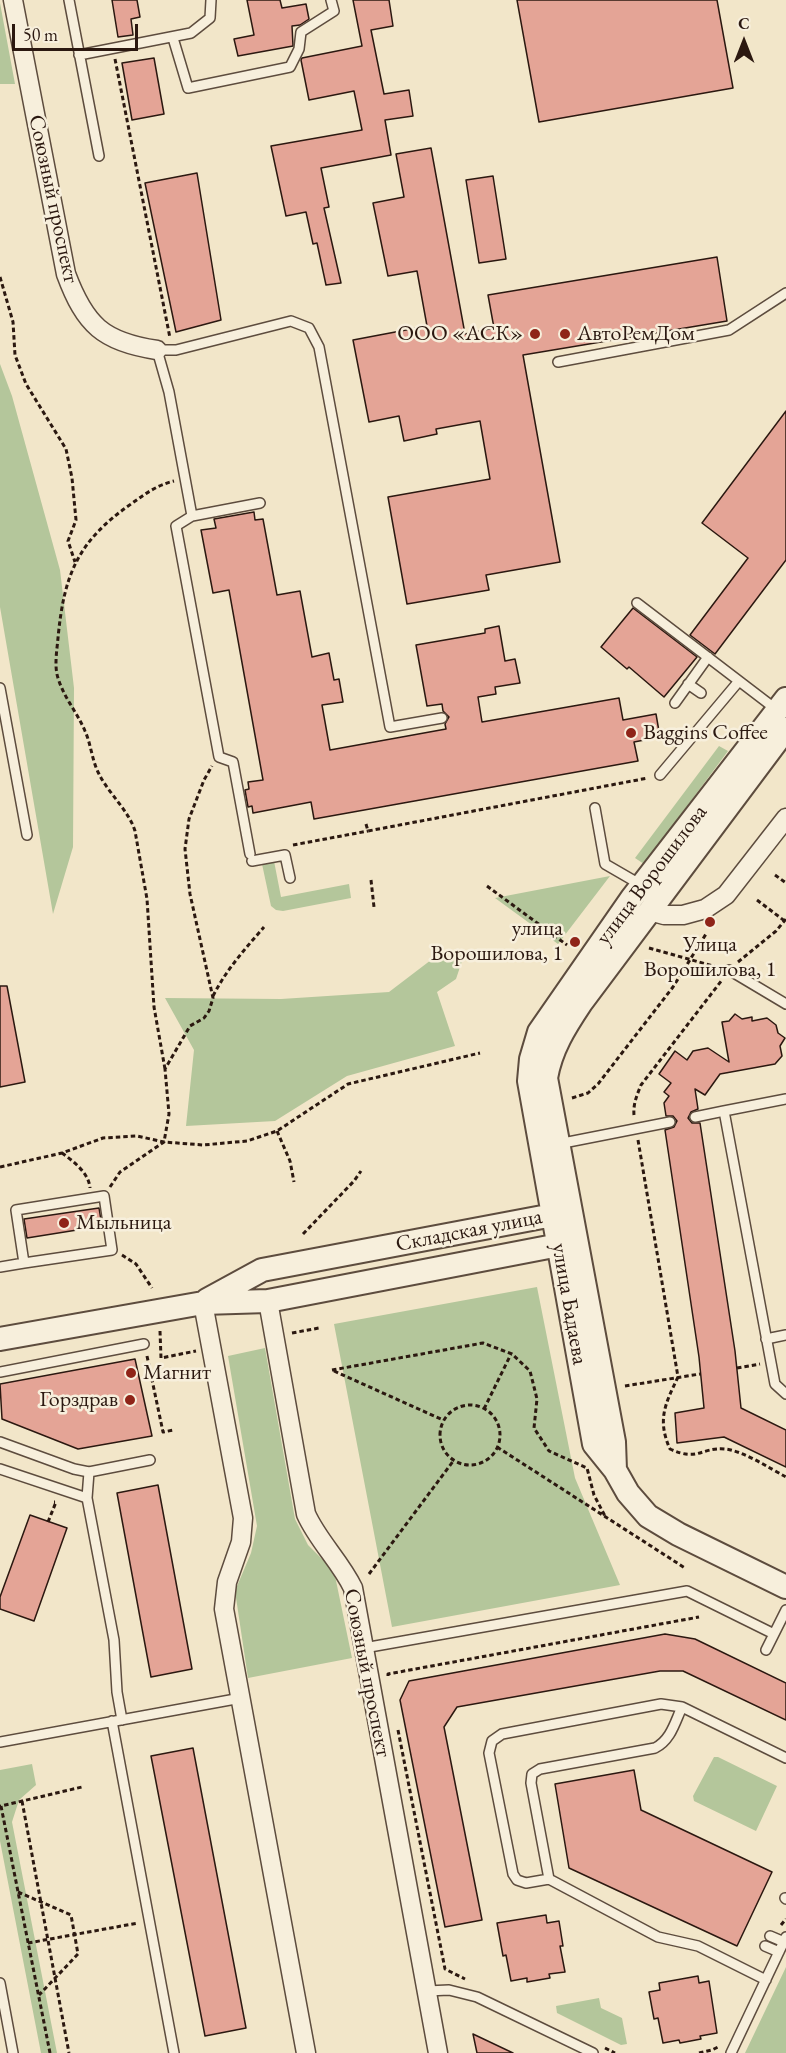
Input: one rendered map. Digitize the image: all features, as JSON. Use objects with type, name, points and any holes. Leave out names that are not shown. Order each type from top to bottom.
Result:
[{"type":"street","name":"Союзный проспект","points":[[13,0],[66,274],[76,301],[99,328],[116,341],[165,350]]},
{"type":"street","name":"улица Ворошилова","points":[[540,1062],[539,1032],[646,898],[784,714]]},
{"type":"street","points":[[646,898],[664,915],[683,915],[705,909],[726,895],[786,818]]},
{"type":"street","name":"улица Бадаева","points":[[540,1062],[546,1078],[558,1144],[563,1218]]},
{"type":"street","name":"улица Бадаева","points":[[540,1062],[529,1081],[614,1442],[615,1470]]},
{"type":"street","name":"Складская улица","points":[[0,1339],[203,1303],[268,1300],[559,1245],[563,1218],[262,1270],[203,1303]]},
{"type":"street","name":"улица Бадаева","points":[[559,1245],[594,1444],[615,1470],[628,1493],[648,1516],[678,1534],[786,1587]]},
{"type":"street","name":"Союзный проспект","points":[[262,1270],[306,1514],[314,1532],[346,1574],[353,1588],[438,2053]]},
{"type":"street","points":[[203,1303],[243,1518],[241,1542],[227,1582],[224,1609],[306,2053]]},
{"type":"lane","points":[[69,0],[99,156]]},
{"type":"lane","points":[[79,55],[191,33],[210,18],[211,0]]},
{"type":"lane","points":[[173,38],[188,88],[290,67],[298,49],[301,32],[334,11],[332,0]]},
{"type":"lane","points":[[558,362],[729,330],[786,293]]},
{"type":"lane","points":[[192,516],[169,392],[165,350],[291,321],[309,328],[319,347],[390,727],[442,718]]},
{"type":"lane","points":[[260,502],[192,516],[176,526],[219,757],[233,762],[251,857],[285,855],[290,878]]},
{"type":"lane","points":[[637,603],[784,714]]},
{"type":"lane","points":[[675,703],[708,657]]},
{"type":"lane","points":[[660,775],[739,681]]},
{"type":"lane","points":[[688,684],[701,693]]},
{"type":"lane","points":[[0,688],[27,835]]},
{"type":"lane","points":[[595,808],[605,864],[646,898]]},
{"type":"lane","points":[[729,970],[786,1004]]},
{"type":"lane","points":[[695,1117],[786,1099]]},
{"type":"lane","points":[[724,1111],[775,1384],[786,1394]]},
{"type":"lane","points":[[558,1144],[670,1122]]},
{"type":"lane","points":[[0,1267],[112,1250],[104,1196],[16,1210],[24,1263]]},
{"type":"lane","points":[[766,1339],[786,1335]]},
{"type":"lane","points":[[0,1372],[144,1344]]},
{"type":"lane","points":[[0,1442],[74,1469],[89,1472],[150,1460]]},
{"type":"lane","points":[[0,1469],[87,1498]]},
{"type":"lane","points":[[89,1472],[87,1498],[114,1640],[117,1720],[149,1921],[174,2053]]},
{"type":"lane","points":[[364,1648],[687,1591],[774,1634]]},
{"type":"lane","points":[[766,1650],[786,1610]]},
{"type":"lane","points":[[0,1742],[241,1698]]},
{"type":"lane","points":[[766,1980],[698,1946],[658,1937],[549,1879],[526,1883],[517,1880],[513,1874],[489,1753],[492,1741],[502,1734],[661,1704],[682,1707],[786,1758]]},
{"type":"lane","points":[[549,1879],[531,1784],[532,1774],[540,1769],[655,1748],[664,1744],[682,1707]]},
{"type":"lane","points":[[731,2053],[785,1940],[770,1936]]},
{"type":"lane","points":[[765,1946],[779,1952]]},
{"type":"lane","points":[[0,1983],[13,2053]]},
{"type":"lane","points":[[427,1991],[449,1990],[477,1997],[588,2052]]},
{"type":"path","points":[[113,49],[165,350]]},
{"type":"path","points":[[0,277],[13,322],[15,355],[26,384],[66,449],[72,478],[76,520],[68,541],[75,562]]},
{"type":"path","points":[[104,1196],[120,1172],[164,1142],[169,1114],[165,1069],[154,1006],[147,899],[135,831],[132,820],[120,807],[98,772],[84,730],[63,694],[57,675],[60,612],[75,562],[88,542],[120,511],[159,484],[185,479]]},
{"type":"path","points":[[213,998],[190,894],[185,849],[189,819],[204,780],[219,757]]},
{"type":"path","points":[[290,846],[660,775]]},
{"type":"path","points":[[366,824],[368,831]]},
{"type":"path","points":[[775,875],[786,883]]},
{"type":"path","points":[[371,880],[374,907]]},
{"type":"path","points":[[487,886],[567,945]]},
{"type":"path","points":[[757,900],[786,921],[729,970],[641,1085],[633,1109],[678,1377],[663,1416],[664,1437],[670,1449],[682,1455],[697,1455],[714,1449],[726,1449],[737,1452],[786,1477]]},
{"type":"path","points":[[165,1069],[190,1026],[204,1018],[209,1011],[220,981],[264,927]]},
{"type":"path","points":[[572,1098],[588,1093],[598,1084],[673,987],[706,934]]},
{"type":"path","points":[[649,948],[729,970]]},
{"type":"path","points":[[0,1167],[62,1153],[103,1138],[136,1136],[164,1142],[203,1145],[248,1141],[278,1131],[348,1084],[480,1053]]},
{"type":"path","points":[[278,1131],[290,1161],[294,1182]]},
{"type":"path","points":[[62,1153],[89,1180],[90,1199]]},
{"type":"path","points":[[303,1233],[361,1171]]},
{"type":"path","points":[[112,1250],[136,1264],[153,1288]]},
{"type":"path","points":[[160,1326],[161,1358],[203,1350]]},
{"type":"path","points":[[291,1333],[319,1328]]},
{"type":"path","points":[[160,1341],[144,1344],[163,1432],[174,1430]]},
{"type":"path","points":[[443,1421],[332,1370],[483,1343],[512,1354],[530,1371],[537,1399],[534,1428],[549,1451],[587,1468],[594,1495],[606,1518]]},
{"type":"path","points":[[484,1409],[512,1354]]},
{"type":"path","points":[[737,1368],[771,1362]]},
{"type":"path","points":[[625,1386],[700,1374]]},
{"type":"path","points":[[466,1405],[484,1409],[497,1423],[499,1432],[497,1447],[488,1459],[479,1464],[469,1465],[454,1460],[444,1450],[440,1440],[443,1421],[457,1408],[466,1405]]},
{"type":"path","points":[[497,1447],[685,1568]]},
{"type":"path","points":[[369,1574],[454,1460]]},
{"type":"path","points":[[48,1522],[56,1502]]},
{"type":"path","points":[[50,2053],[1,1806],[82,1787]]},
{"type":"path","points":[[22,1802],[69,2053]]},
{"type":"path","points":[[18,1892],[71,1915],[78,1954],[38,1995]]},
{"type":"path","points":[[28,1943],[149,1921]]},
{"type":"green space","points":[[0,3],[15,84],[0,84]]},
{"type":"green space","points":[[0,364],[12,396],[60,570],[74,688],[73,847],[53,914],[0,607]]},
{"type":"green space","points":[[719,746],[728,751],[644,864],[635,858]]},
{"type":"green space","points":[[274,861],[281,897],[349,884],[351,898],[283,911],[276,910],[271,906],[262,864]]},
{"type":"green space","points":[[610,876],[558,944],[495,898]]},
{"type":"green space","points":[[464,955],[456,979],[437,992],[455,1046],[347,1076],[275,1121],[186,1126],[194,1050],[165,998],[281,999],[389,992],[431,960]]},
{"type":"green space","points":[[537,1287],[575,1478],[620,1585],[392,1627],[334,1324]]},
{"type":"green space","points":[[265,1348],[295,1519],[308,1545],[334,1571],[352,1658],[248,1678],[235,1591],[251,1553],[257,1526],[228,1356]]},
{"type":"green space","points":[[714,1757],[777,1786],[756,1831],[694,1801],[693,1796]]},
{"type":"green space","points":[[32,1764],[36,1785],[19,1800],[12,1822],[57,2053],[41,2053],[0,1841],[0,1770]]},
{"type":"green space","points":[[786,1967],[786,2053],[745,2053]]},
{"type":"green space","points":[[599,1998],[601,2008],[622,2018],[627,2044],[621,2045],[557,2013],[556,2006]]},
{"type":"building","points":[[112,0],[137,0],[140,17],[131,19],[133,35],[118,37]]},
{"type":"building","points":[[247,0],[280,0],[282,8],[306,4],[309,19],[300,25],[292,26],[293,46],[238,56],[234,39],[254,35]]},
{"type":"building","points":[[353,0],[389,0],[393,26],[371,30],[384,94],[409,90],[413,116],[385,120],[391,155],[321,168],[329,207],[324,208],[341,283],[326,285],[317,243],[313,244],[306,212],[286,216],[271,146],[362,130],[354,91],[309,100],[301,60],[362,46]]},
{"type":"building","points":[[517,0],[717,0],[733,88],[539,122]]},
{"type":"building","points":[[154,58],[164,114],[132,120],[122,63]]},
{"type":"building","points":[[431,148],[465,334],[494,328],[488,295],[717,257],[727,321],[523,355],[560,562],[486,575],[489,590],[407,604],[388,497],[490,479],[480,421],[436,429],[437,434],[404,441],[399,416],[369,422],[353,340],[427,326],[417,271],[388,276],[373,203],[404,197],[396,154]]},
{"type":"building","points":[[197,173],[221,320],[176,332],[145,183]]},
{"type":"building","points":[[493,176],[506,259],[479,263],[466,180]]},
{"type":"building","points":[[786,411],[786,560],[715,654],[690,635],[748,558],[702,523]]},
{"type":"building","points":[[254,512],[255,520],[263,519],[277,595],[300,591],[312,657],[329,653],[334,680],[339,679],[343,702],[322,705],[330,750],[446,729],[445,724],[449,717],[443,711],[442,704],[427,706],[416,645],[485,633],[485,629],[499,626],[505,661],[515,659],[520,683],[495,687],[496,694],[478,697],[482,722],[619,698],[623,720],[656,714],[660,737],[634,742],[638,761],[314,819],[311,802],[253,813],[252,806],[248,807],[245,790],[249,789],[248,782],[263,780],[229,590],[213,593],[201,530],[216,528],[214,519]]},
{"type":"building","points":[[633,608],[697,657],[664,697],[601,647]]},
{"type":"building","points":[[0,986],[7,986],[25,1082],[0,1087]]},
{"type":"building","points":[[735,1014],[742,1019],[752,1017],[752,1021],[767,1018],[776,1025],[778,1033],[785,1038],[780,1046],[782,1056],[775,1064],[720,1074],[705,1095],[695,1089],[698,1109],[691,1112],[688,1118],[692,1123],[700,1123],[735,1351],[741,1408],[786,1430],[786,1467],[724,1437],[677,1443],[675,1413],[704,1408],[699,1357],[665,1130],[674,1127],[677,1121],[673,1116],[666,1116],[664,1103],[669,1096],[664,1092],[671,1083],[659,1074],[675,1051],[687,1060],[693,1051],[708,1048],[729,1062],[722,1022],[729,1021]]},
{"type":"building","name":"Мыльница","points":[[99,1208],[102,1226],[27,1238],[24,1219]]},
{"type":"building","points":[[135,1359],[152,1436],[78,1449],[2,1419],[0,1384]]},
{"type":"building","points":[[158,1485],[192,1669],[151,1677],[117,1493]]},
{"type":"building","points":[[30,1515],[67,1528],[34,1621],[0,1609],[0,1597]]},
{"type":"building","points":[[665,1634],[695,1639],[786,1683],[786,1720],[683,1671],[660,1671],[457,1707],[444,1727],[482,1920],[445,1927],[400,1700],[409,1681]]},
{"type":"building","points":[[193,1748],[246,2028],[205,2036],[151,1756]]},
{"type":"building","points":[[634,1770],[641,1810],[772,1872],[737,1946],[569,1868],[555,1784]]},
{"type":"building","points":[[546,1915],[547,1923],[559,1921],[563,1946],[560,1946],[565,1972],[549,1974],[550,1978],[527,1982],[527,1978],[511,1981],[506,1955],[503,1956],[497,1923]]},
{"type":"building","points":[[698,1976],[699,1983],[709,1981],[717,2033],[680,2043],[679,2040],[663,2043],[658,2018],[654,2019],[649,1992],[660,1990],[659,1983]]},
{"type":"building","points":[[473,2034],[513,2053],[477,2053]]},
{"type":"place","name":"ООО «АСК»","points":[[535,334]]},
{"type":"place","name":"АвтоРемДом","points":[[565,334]]},
{"type":"place","name":"Baggins Coffee","points":[[631,733]]},
{"type":"place","name":"Улица Ворошилова, 1","points":[[710,922]]},
{"type":"place","name":"улица Ворошилова, 1","points":[[575,942]]},
{"type":"place","name":"Мыльница","points":[[64,1223]]},
{"type":"place","name":"Магнит","points":[[131,1373]]},
{"type":"place","name":"Горздрав","points":[[130,1400]]}]
